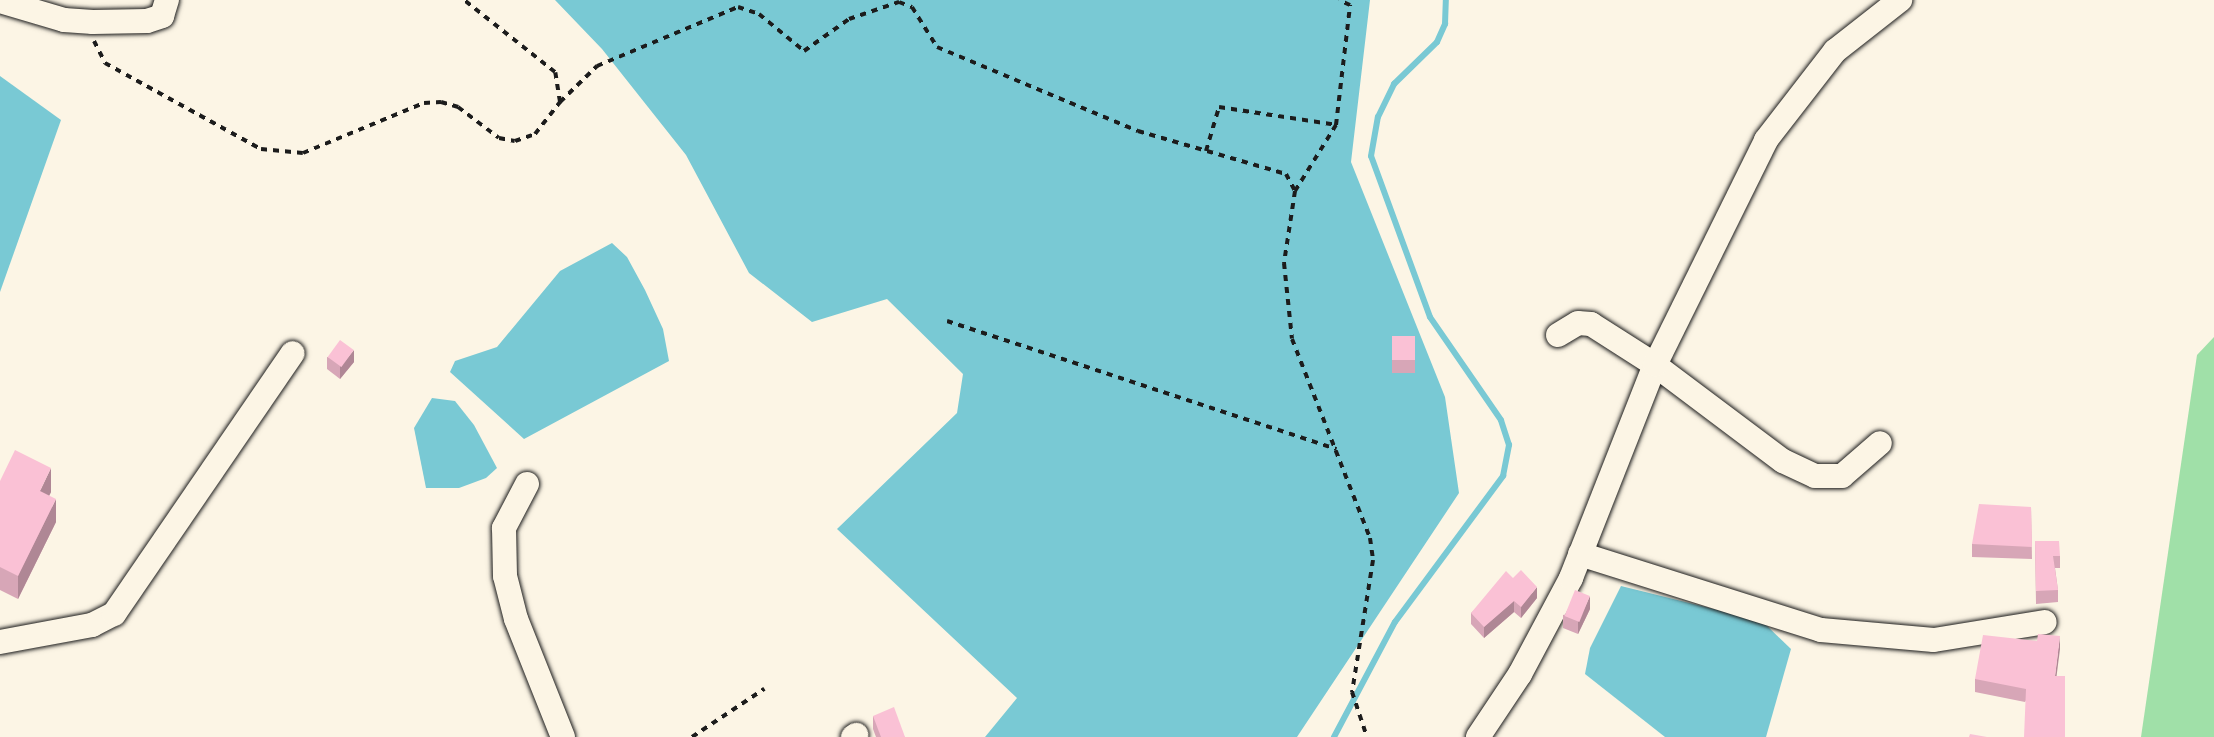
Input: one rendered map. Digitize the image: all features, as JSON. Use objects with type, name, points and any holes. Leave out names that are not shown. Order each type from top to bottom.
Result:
[{"type":"street","points":[[0,1],[64,20],[93,22],[147,21],[162,16],[167,0]]},
{"type":"street","points":[[1478,737],[1520,674],[1580,554],[1655,365],[1766,140],[1835,51],[1900,0]]},
{"type":"street","points":[[1558,335],[1578,323],[1591,324],[1655,365],[1783,461],[1815,476],[1842,476],[1880,443]]},
{"type":"street","points":[[0,642],[92,625],[114,614],[293,353]]},
{"type":"street","points":[[527,484],[504,528],[505,576],[516,619],[563,737]]},
{"type":"street","points":[[1580,554],[1782,621],[1848,634],[1934,640],[2045,622]]},
{"type":"path","points":[[464,0],[555,72],[560,102]]},
{"type":"path","points":[[1339,0],[1350,5],[1336,125],[1295,191],[1284,263],[1285,300],[1308,385],[1370,538],[1373,560],[1352,692],[1367,737]]},
{"type":"path","points":[[93,22],[95,47],[105,63],[261,149],[303,153],[424,103],[441,102],[458,107],[499,138],[515,141],[535,134],[560,102],[597,66],[738,7],[759,14],[804,51],[849,19],[899,2],[912,7],[937,47],[1138,131],[1286,174],[1295,191]]},
{"type":"path","points":[[1206,151],[1219,107],[1336,125]]},
{"type":"path","points":[[947,321],[1336,449]]},
{"type":"path","points":[[692,737],[764,689]]},
{"type":"green space","points":[[2214,337],[2214,737],[2141,737],[2197,355]]},
{"type":"water","points":[[555,0],[1370,0],[1351,162],[1445,397],[1459,493],[1297,737],[985,737],[1017,698],[837,529],[957,413],[963,374],[887,299],[812,322],[749,273],[686,155],[602,49]]},
{"type":"water","points":[[0,76],[61,120],[0,292]]},
{"type":"water","points":[[612,243],[627,257],[645,290],[663,329],[669,361],[524,439],[450,372],[455,361],[497,347],[560,271]]},
{"type":"water","points":[[432,398],[455,401],[474,425],[497,468],[486,478],[459,488],[426,488],[414,428]]},
{"type":"water","points":[[1621,586],[1762,621],[1791,649],[1766,737],[1665,737],[1585,674],[1590,648]]},
{"type":"building","points":[[1392,336],[1415,336],[1415,360],[1392,360]]},
{"type":"building","points":[[340,340],[354,350],[341,367],[328,357]]},
{"type":"building","points":[[15,450],[51,468],[40,491],[56,499],[18,576],[0,567],[0,481]]},
{"type":"building","points":[[1979,504],[2031,507],[2032,547],[1972,544]]},
{"type":"building","points":[[2035,541],[2059,541],[2060,556],[2053,556],[2058,590],[2036,591]]},
{"type":"building","points":[[1521,570],[1537,587],[1521,607],[1514,601],[1484,627],[1471,613],[1506,571],[1513,578]]},
{"type":"building","points":[[1575,590],[1590,596],[1579,622],[1565,616]]},
{"type":"building","points":[[2038,634],[2060,636],[2055,676],[2065,676],[2065,737],[2024,737],[2026,689],[1975,679],[1983,635],[2037,641]]},
{"type":"building","points":[[894,707],[905,737],[881,737],[873,716]]},
{"type":"waterway","points":[[1334,737],[1395,622],[1503,476],[1509,445],[1501,420],[1430,317],[1371,156],[1378,117],[1394,84],[1437,42],[1445,24],[1446,0]]}]
